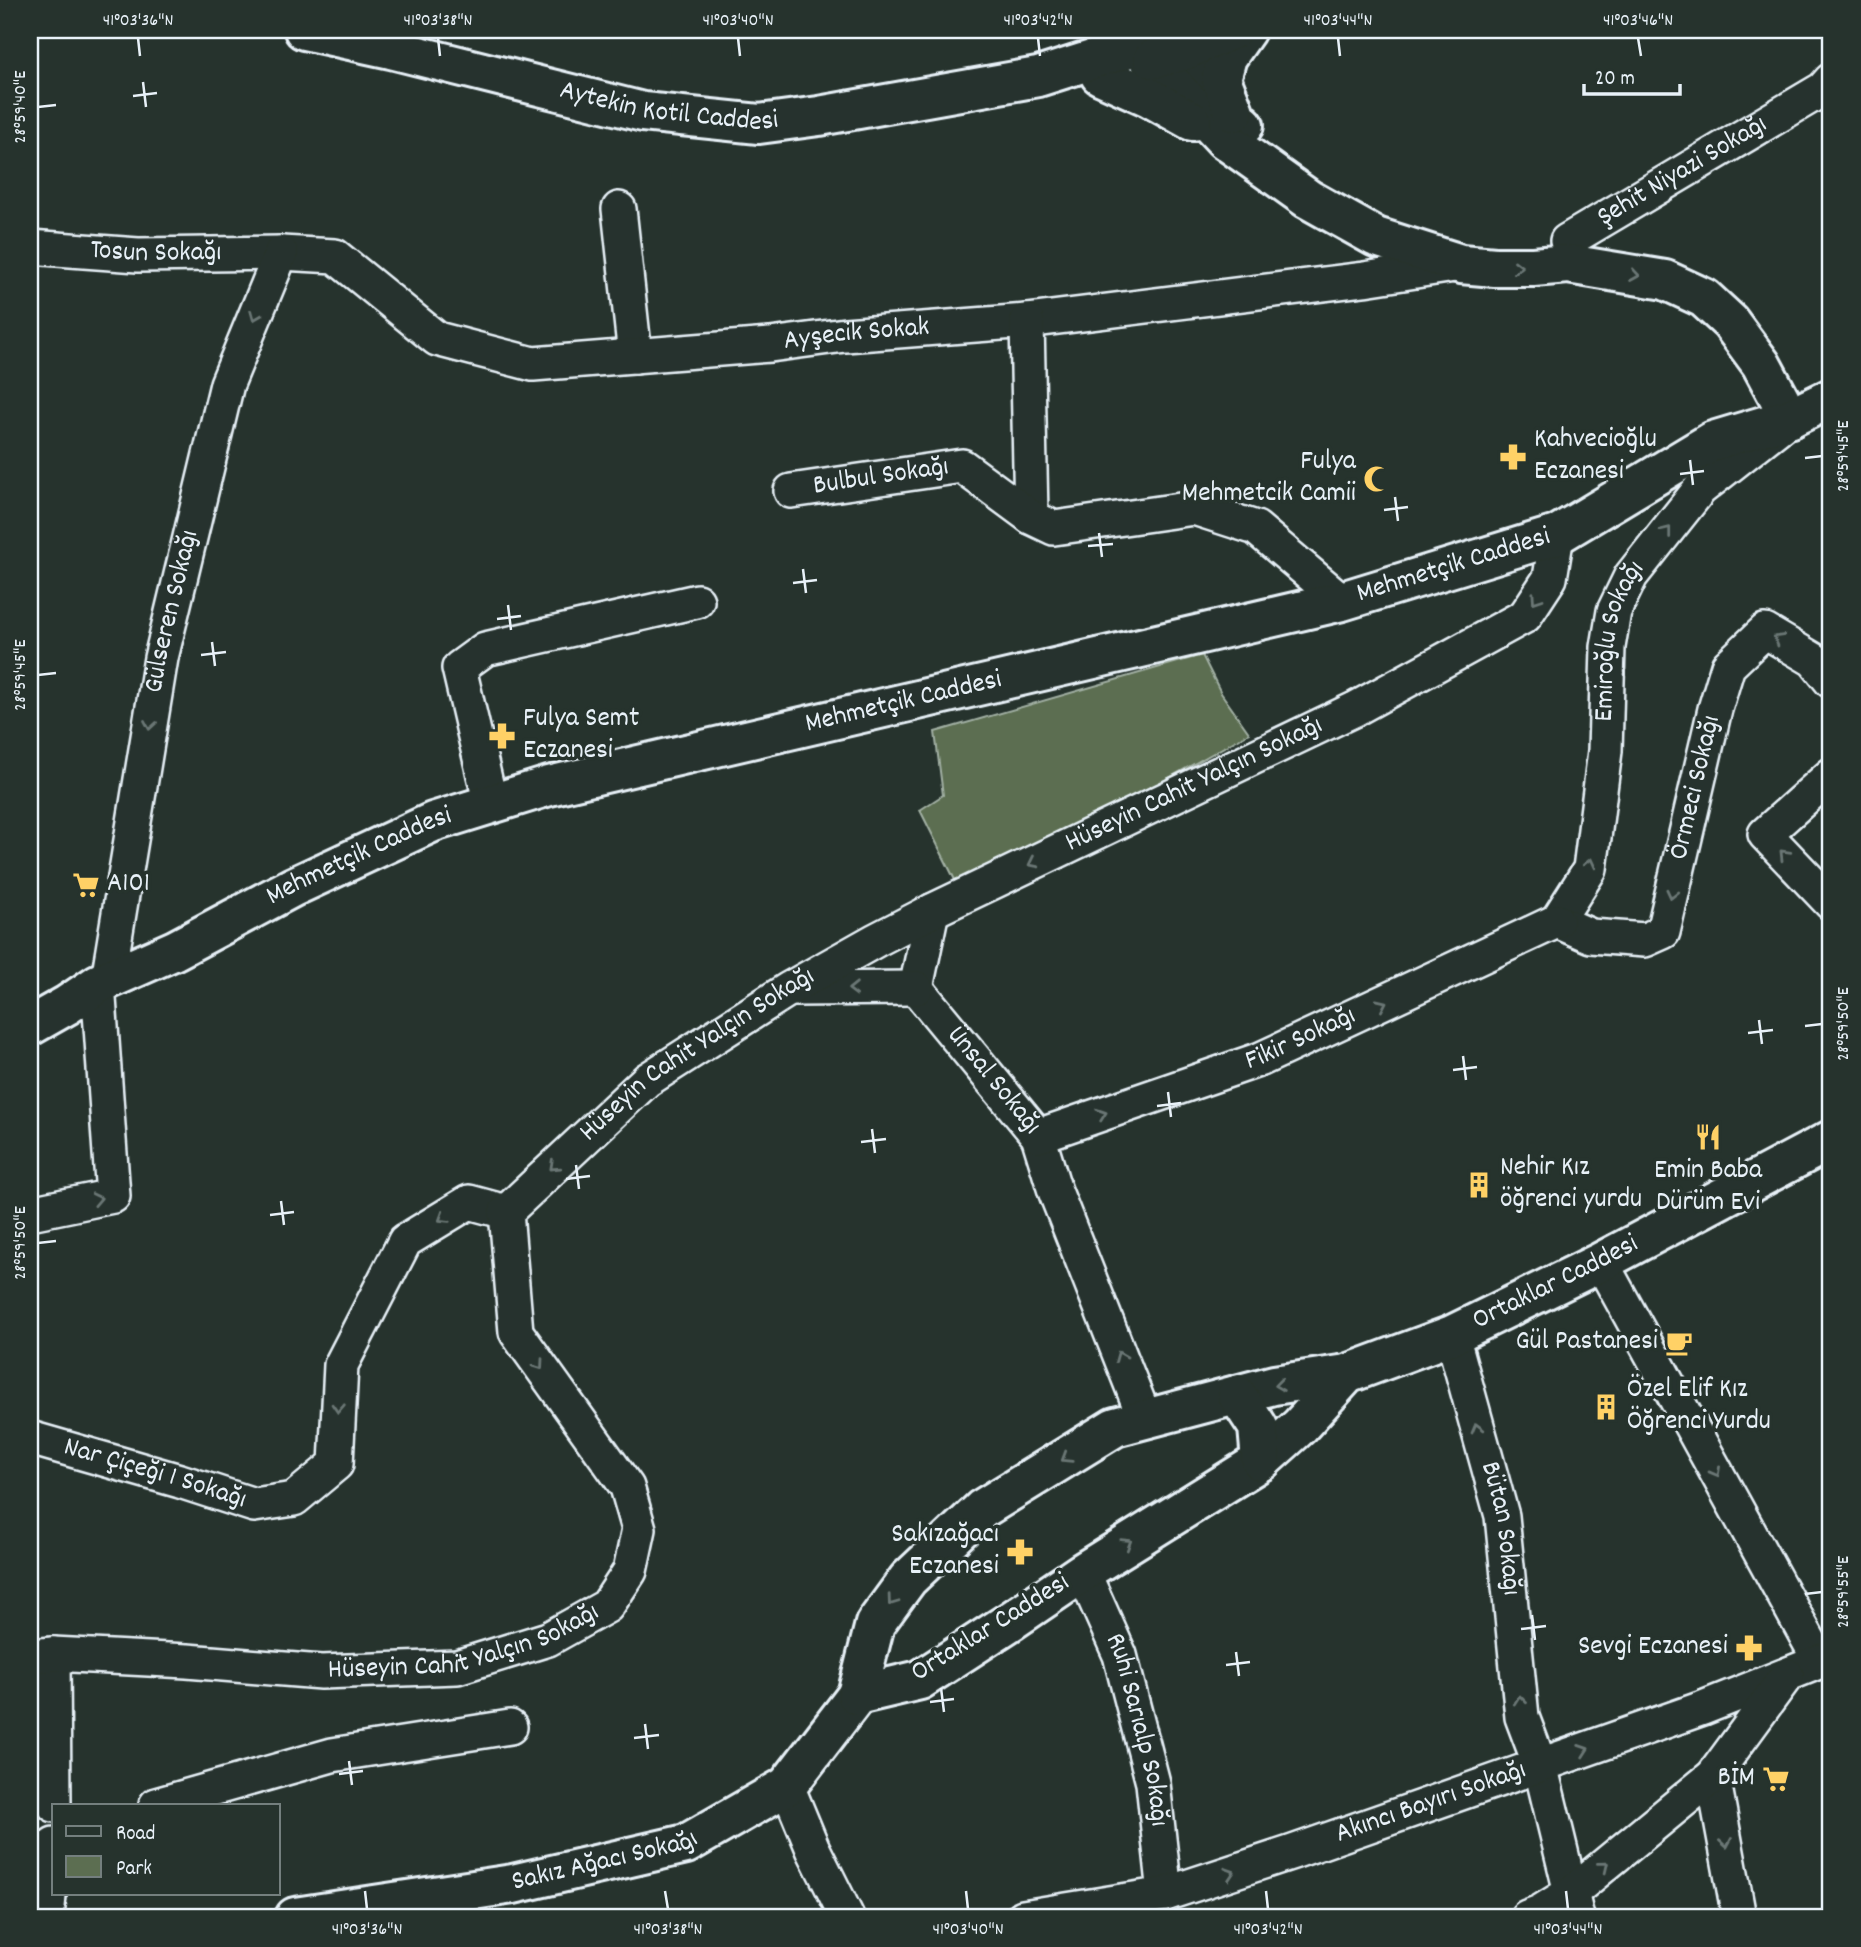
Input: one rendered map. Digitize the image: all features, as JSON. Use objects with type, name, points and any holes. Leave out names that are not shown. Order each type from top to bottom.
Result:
[{"type":"street","name":"Aytekin Kotil Caddesi","points":[[304,30],[643,112],[759,124],[1038,77],[1163,44],[1233,30]]},
{"type":"street","points":[[1231,130],[1221,79],[1227,57],[1246,30]]},
{"type":"street","name":"Aytekin Kotil Caddesi","points":[[1038,77],[1100,75],[1163,44]]},
{"type":"street","points":[[1163,44],[1231,130],[1308,199],[1376,237],[1471,253],[1567,252],[1665,280],[1704,298],[1730,322],[1761,364],[1790,418]]},
{"type":"street","points":[[1100,75],[1231,130],[1361,206],[1471,253]]},
{"type":"street","name":"Şehit Niyazi Sokağı","points":[[1567,252],[1823,89],[1831,80]]},
{"type":"street","points":[[619,209],[635,356]]},
{"type":"street","points":[[1364,279],[1376,237]]},
{"type":"street","name":"Tosun Sokağı","points":[[30,247],[138,255],[281,253]]},
{"type":"street","name":"Ayşecik Sokak","points":[[281,253],[335,256],[437,339],[533,364],[1027,321],[1364,279],[1471,253]]},
{"type":"street","name":"Gülseren Sokağı","points":[[103,982],[161,658],[227,384],[281,253]]},
{"type":"street","points":[[1027,321],[1031,517]]},
{"type":"street","name":"Mehmetçik Caddesi","points":[[30,1026],[103,982],[175,950],[293,887],[433,822],[549,786],[1342,601],[1557,536],[1713,441],[1790,418],[1831,398]]},
{"type":"street","name":"Emiroğlu Sokağı","points":[[1557,921],[1590,869],[1605,751],[1608,647],[1614,611],[1631,576],[1700,489],[1790,418]]},
{"type":"street","name":"Bulbul Sokağı","points":[[791,491],[962,466],[1031,517],[1054,528],[1194,508],[1256,528],[1342,601]]},
{"type":"street","name":"Hüseyin Cahit Yalçın Sokağı","points":[[41,1655],[187,1661],[321,1672],[457,1667],[548,1639],[607,1606],[630,1571],[639,1529],[627,1487],[516,1332],[506,1212],[647,1080],[789,989],[932,912],[1354,709],[1525,616],[1550,578],[1557,536]]},
{"type":"street","points":[[491,804],[459,668],[485,649],[697,601]]},
{"type":"street","name":"Örmeci Sokağı","points":[[1557,921],[1591,936],[1645,940],[1663,932],[1715,709],[1728,666],[1756,638],[1765,631],[1814,660],[1831,681]]},
{"type":"street","points":[[1831,775],[1765,834],[1831,903]]},
{"type":"street","points":[[789,989],[916,988],[932,912]]},
{"type":"street","name":"Fikir Sokağı","points":[[1038,1136],[1261,1059],[1557,921]]},
{"type":"street","points":[[30,1213],[113,1196],[103,982]]},
{"type":"street","name":"Ünsal Sokağı","points":[[916,988],[1038,1136],[1055,1191],[1145,1419]]},
{"type":"street","name":"Ortaklar Caddesi","points":[[1347,1374],[1300,1426],[1261,1461],[1083,1572],[920,1679],[857,1695],[875,1624],[908,1579],[982,1509],[1115,1427],[1274,1385],[1347,1374],[1452,1335],[1601,1262],[1831,1140]]},
{"type":"street","name":"Nar Çiçeği 1 Sokağı","points":[[30,1438],[254,1505],[294,1499],[335,1464],[341,1365],[405,1241],[469,1202],[506,1212]]},
{"type":"street","points":[[1601,1262],[1826,1659]]},
{"type":"street","name":"Bütan Sokağı","points":[[1452,1335],[1502,1517],[1522,1717],[1540,1765],[1574,1905]]},
{"type":"street","points":[[1237,1395],[1258,1427],[1261,1461]]},
{"type":"street","name":"Ruhi Sarıalp Sokağı","points":[[1083,1572],[1120,1655],[1153,1783],[1165,1894]]},
{"type":"street","points":[[41,1655],[54,1804]]},
{"type":"street","name":"Akıncı Bayırı Sokağı","points":[[1023,1917],[1165,1894],[1293,1852],[1703,1708],[1826,1659]]},
{"type":"street","points":[[1527,1917],[1574,1905],[1713,1776],[1787,1675]]},
{"type":"street","name":"Sakız Ağacı Sokağı","points":[[295,1917],[513,1884],[686,1844],[787,1786],[857,1695]]},
{"type":"street","points":[[160,1804],[332,1755],[510,1727]]},
{"type":"street","points":[[1713,1776],[1739,1917]]},
{"type":"street","points":[[787,1786],[813,1849],[847,1917]]},
{"type":"street","points":[[47,1917],[52,1865]]},
{"type":"green space","points":[[1202,655],[1221,693],[1249,733],[962,894],[920,810],[943,795],[935,732]]},
{"type":"place","name":"Kahvecioğlu Eczanesi","points":[[1513,457]]},
{"type":"place","name":"Fulya Mehmetcik Camii","points":[[1377,479]]},
{"type":"place","name":"Fulya Semt Eczanesi","points":[[502,736]]},
{"type":"place","name":"A101","points":[[86,885]]},
{"type":"place","name":"Emin Baba Dürüm Evi","points":[[1708,1137]]},
{"type":"place","name":"Nehir Kız öğrenci yurdu","points":[[1479,1185]]},
{"type":"place","name":"Gül Pastanesi","points":[[1679,1343]]},
{"type":"place","name":"Özel Elif Kız Öğrenci Yurdu","points":[[1606,1407]]},
{"type":"place","name":"Sakızağacı Eczanesi","points":[[1020,1552]]},
{"type":"place","name":"Sevgi Eczanesi","points":[[1749,1648]]},
{"type":"place","name":"BİM","points":[[1776,1779]]}]
